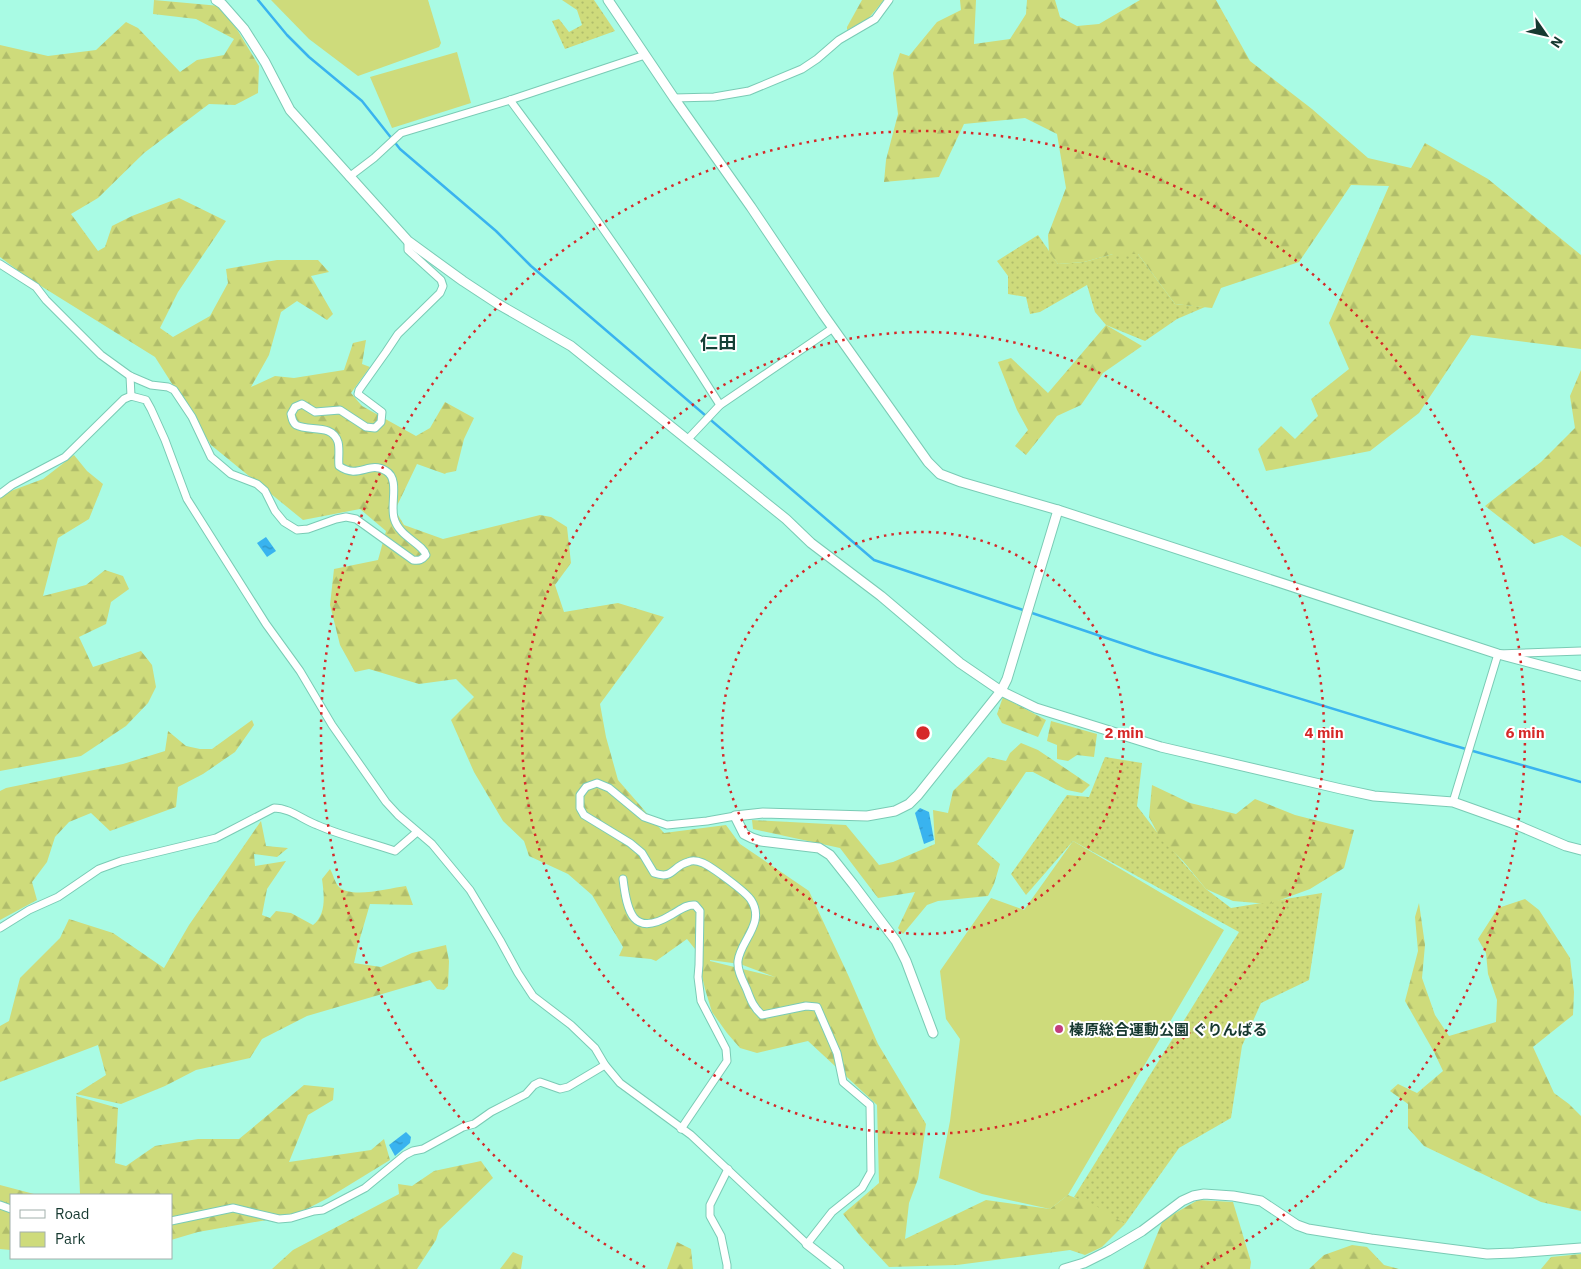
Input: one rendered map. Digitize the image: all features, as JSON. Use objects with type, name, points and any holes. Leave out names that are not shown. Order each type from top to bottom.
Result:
[{"type":"street","points":[[216,0],[222,4],[244,29],[265,62],[290,110],[408,241],[462,281],[571,346],[786,519],[811,543],[881,596],[960,663],[1001,691],[1036,708],[1161,747],[1374,796],[1453,802],[1512,823],[1566,846],[1581,850]]},
{"type":"street","points":[[608,0],[833,328],[928,462],[940,474],[961,482],[1058,510],[1498,654],[1581,676]]},
{"type":"street","points":[[674,98],[714,97],[749,91],[802,69],[839,40],[875,19],[889,0]]},
{"type":"street","points":[[349,176],[374,158],[401,133],[510,100],[645,54]]},
{"type":"street","points":[[510,100],[563,171],[694,362],[720,405]]},
{"type":"street","points":[[0,264],[36,287],[46,300],[101,355],[130,376],[151,385],[168,387],[174,390],[192,416],[211,457],[230,474],[261,487],[284,522],[297,530],[308,529],[346,517],[356,519],[413,560],[423,559],[426,555],[425,550],[396,526],[392,514],[394,480],[390,473],[384,469],[372,467],[356,472],[345,471],[339,466],[338,444],[335,437],[327,431],[296,425],[292,421],[291,414],[295,406],[302,404],[315,412],[340,410],[366,427],[375,428],[382,422],[382,412],[358,394],[359,390],[398,334],[440,293],[442,286],[441,280],[408,250],[408,241]]},
{"type":"street","points":[[688,439],[720,405],[833,328]]},
{"type":"street","points":[[130,376],[131,396]]},
{"type":"street","points":[[0,494],[12,485],[65,457],[124,399],[131,396],[146,400],[152,409],[187,499],[261,616],[300,671],[332,725],[386,802],[398,815],[432,844],[470,890],[533,996],[571,1025],[595,1048],[605,1065],[620,1082],[691,1135],[807,1244],[839,1269]]},
{"type":"street","points":[[807,1244],[832,1212],[862,1188],[871,1172],[870,1104],[843,1082],[837,1053],[816,1007],[806,1006],[762,1016],[754,1009],[740,973],[738,961],[754,926],[754,909],[751,900],[702,862],[689,861],[682,864],[672,873],[663,876],[654,873],[642,853],[630,843],[584,815],[580,808],[580,795],[586,787],[597,784],[609,788],[644,817],[667,825],[763,812],[868,816],[895,811],[909,804],[1001,691],[1007,679],[1058,510]]},
{"type":"street","points":[[1498,654],[1581,650]]},
{"type":"street","points":[[1453,802],[1498,654]]},
{"type":"street","points":[[0,928],[29,910],[58,897],[98,869],[121,861],[216,838],[274,808],[282,808],[324,828],[395,850],[417,832]]},
{"type":"street","points":[[735,816],[744,834],[752,838],[761,841],[819,848],[830,855],[896,941],[906,961],[933,1033]]},
{"type":"street","points":[[623,879],[626,900],[633,917],[639,923],[660,922],[689,904],[695,905],[700,911],[700,965],[698,977],[701,1001],[726,1049],[728,1057],[682,1129]]},
{"type":"street","points":[[172,1220],[233,1208],[279,1220],[323,1210],[365,1188],[405,1155],[412,1151],[423,1150],[463,1127],[474,1124],[491,1112],[526,1094],[534,1085],[540,1082],[560,1089],[568,1087],[605,1065]]},
{"type":"street","points":[[726,1269],[727,1265],[721,1236],[710,1216],[710,1205],[728,1169]]},
{"type":"street","points":[[1064,1269],[1084,1263],[1142,1231],[1182,1201],[1204,1194],[1233,1196],[1261,1201],[1297,1225],[1308,1229],[1371,1239],[1487,1254],[1581,1248]]},
{"type":"green space","points":[[154,0],[220,6],[259,66],[258,93],[235,105],[209,104],[144,153],[98,198],[71,214],[98,251],[105,247],[112,226],[132,216],[179,198],[226,221],[178,292],[160,328],[173,337],[210,316],[228,283],[226,269],[277,260],[318,260],[329,272],[311,276],[333,314],[327,320],[297,301],[281,312],[269,355],[251,387],[275,376],[294,378],[344,370],[353,343],[366,340],[362,364],[370,367],[351,393],[362,406],[416,436],[430,428],[445,402],[474,418],[464,439],[456,471],[445,474],[417,464],[395,510],[404,525],[443,539],[540,515],[551,517],[567,527],[571,563],[555,585],[564,612],[618,603],[664,617],[600,704],[606,737],[618,780],[664,833],[726,825],[740,844],[809,891],[878,1044],[926,1124],[918,1179],[909,1203],[905,1239],[986,1200],[1050,1209],[1068,1195],[1096,1206],[1125,1224],[1102,1247],[1085,1255],[1070,1250],[957,1265],[889,1267],[843,1214],[879,1183],[877,1105],[808,1041],[757,1053],[740,1048],[712,1012],[702,976],[703,959],[687,939],[656,961],[619,956],[623,947],[592,895],[568,874],[529,856],[524,841],[503,821],[474,772],[451,720],[474,697],[456,679],[419,684],[369,669],[355,672],[340,645],[330,605],[334,569],[378,560],[386,531],[360,509],[303,520],[211,445],[155,357],[28,278],[0,257],[0,45],[48,56],[96,50],[126,22],[138,28],[180,72],[197,60],[224,55],[234,39],[196,19],[153,14]],"holes":[[[710,960],[740,964],[775,977]]]},
{"type":"green space","points":[[271,0],[428,0],[441,43],[439,47],[358,76],[309,39]]},
{"type":"green space","points":[[562,0],[594,0],[615,31],[565,49],[552,21],[559,19],[569,32],[582,25],[577,10]]},
{"type":"green space","points":[[862,0],[884,0],[867,20],[847,30],[847,27]]},
{"type":"green space","points":[[960,0],[976,0],[974,44],[1010,39],[1026,14],[1027,0],[1055,0],[1060,17],[1077,26],[1099,24],[1140,0],[1216,0],[1250,61],[1312,109],[1368,158],[1411,168],[1425,143],[1488,179],[1581,255],[1581,349],[1471,335],[1419,413],[1370,451],[1266,471],[1258,449],[1281,426],[1295,439],[1318,416],[1311,399],[1349,369],[1329,323],[1389,186],[1351,185],[1299,262],[1221,288],[1212,308],[1175,304],[1138,254],[1113,254],[1084,262],[1058,264],[1049,252],[1048,235],[1066,188],[1057,134],[1025,118],[964,124],[939,177],[884,182],[886,160],[898,114],[893,73],[900,53],[909,56],[937,22],[961,10]]},
{"type":"green space","points":[[457,52],[471,103],[392,128],[370,77]]},
{"type":"green space","points":[[1038,235],[1058,264],[1084,262],[1113,254],[1138,254],[1175,304],[1205,307],[1177,319],[1145,341],[1106,325],[1095,312],[1087,285],[1040,312],[1030,314],[1026,297],[1008,294],[1008,276],[997,261]]},
{"type":"green space","points":[[1106,325],[1142,346],[1103,373],[1081,405],[1057,416],[1026,455],[1015,446],[1028,430],[1017,410],[998,362],[1011,358],[1048,393]]},
{"type":"green space","points":[[1581,370],[1581,547],[1562,535],[1534,544],[1485,506],[1541,462],[1575,428],[1570,396]]},
{"type":"green space","points":[[74,455],[87,471],[103,484],[89,519],[58,538],[43,596],[86,585],[105,570],[123,576],[129,589],[111,602],[106,624],[79,637],[93,667],[141,651],[152,665],[156,687],[148,703],[126,726],[81,756],[0,771],[0,495],[43,479]]},
{"type":"green space","points":[[1003,697],[1046,720],[1038,737],[1002,723],[997,714]]},
{"type":"green space","points":[[252,720],[254,725],[235,752],[203,774],[178,787],[176,807],[110,831],[91,813],[69,822],[55,837],[47,862],[32,882],[37,900],[0,920],[0,791],[6,788],[123,764],[165,751],[168,731],[186,746],[212,749]]},
{"type":"green space","points":[[1051,721],[1097,734],[1094,757],[1077,755],[1068,761],[1057,759],[1057,745],[1047,741]]},
{"type":"green space","points":[[1021,743],[1038,750],[1090,785],[1082,793],[1067,790],[1033,772],[1026,772],[977,844],[1000,864],[988,896],[938,901],[927,905],[903,934],[898,928],[915,892],[878,898],[840,848],[753,829],[752,820],[846,825],[879,865],[893,862],[935,844],[933,810],[948,813],[953,791],[988,757],[1006,761],[1010,753]]},
{"type":"green space","points":[[1105,757],[1142,763],[1137,806],[1206,889],[1231,908],[1322,893],[1309,980],[1261,1003],[1242,1046],[1231,1118],[1179,1148],[1125,1224],[1074,1197],[1239,932],[1073,841],[1026,895],[1011,874],[1067,795],[1089,797]]},
{"type":"green space","points":[[1152,785],[1190,803],[1236,814],[1255,799],[1295,815],[1354,830],[1344,868],[1310,889],[1269,904],[1233,901],[1206,889],[1183,861],[1161,840],[1149,817]]},
{"type":"green space","points":[[261,821],[266,846],[288,848],[277,857],[254,854],[255,866],[286,861],[267,889],[262,915],[270,918],[276,911],[291,913],[313,925],[323,910],[322,879],[330,869],[339,887],[353,892],[406,886],[413,905],[370,904],[354,963],[381,967],[412,953],[446,945],[449,961],[448,986],[444,990],[437,989],[430,980],[307,1016],[262,1039],[250,1058],[196,1070],[165,1086],[121,1104],[76,1094],[106,1075],[98,1045],[0,1082],[0,1026],[9,1021],[20,978],[60,938],[69,919],[113,933],[164,968],[189,925]]},
{"type":"green space","name":"榛原総合運動公園 ぐりんぱる","points":[[1073,841],[1224,930],[1068,1195],[1050,1209],[982,1194],[939,1178],[950,1121],[960,1039],[946,1019],[940,971],[991,898],[1024,910]]},
{"type":"green space","points":[[1525,899],[1539,910],[1570,958],[1574,992],[1573,1015],[1533,1047],[1554,1093],[1581,1116],[1581,1211],[1541,1202],[1424,1146],[1408,1128],[1408,1104],[1390,1091],[1398,1084],[1417,1093],[1443,1071],[1405,1001],[1418,951],[1415,917],[1419,903],[1425,945],[1422,978],[1435,1015],[1449,1036],[1496,1022],[1497,1000],[1488,974],[1486,953],[1478,939],[1498,908]]},
{"type":"green space","points":[[304,1085],[334,1088],[333,1100],[308,1115],[289,1162],[371,1150],[384,1139],[390,1160],[328,1198],[295,1215],[198,1232],[172,1240],[172,1194],[80,1194],[76,1096],[118,1108],[115,1163],[126,1166],[155,1146],[198,1139],[239,1139]]},
{"type":"green space","points":[[481,1161],[493,1178],[439,1230],[436,1240],[417,1269],[272,1269],[293,1250],[399,1194],[398,1184],[412,1186],[434,1171]]},
{"type":"green space","points":[[0,1185],[34,1194],[10,1194],[10,1250],[0,1249]]},
{"type":"green space","points":[[1198,1200],[1233,1202],[1251,1262],[1250,1269],[1143,1269],[1163,1220]]},
{"type":"green space","points":[[677,1242],[691,1249],[693,1269],[667,1269]]},
{"type":"green space","points":[[1352,1245],[1367,1247],[1384,1265],[1399,1269],[1309,1269],[1324,1255]]},
{"type":"green space","points":[[513,1252],[523,1256],[521,1269],[500,1269]]},
{"type":"green space","points":[[1581,1254],[1581,1269],[1541,1269],[1551,1257]]},
{"type":"water","points":[[266,537],[276,551],[267,557],[257,543]]},
{"type":"water","points":[[920,808],[929,812],[934,840],[924,844],[915,813]]},
{"type":"water","points":[[406,1132],[411,1137],[410,1143],[395,1156],[389,1145]]},
{"type":"waterway","points":[[258,0],[287,35],[309,57],[362,101],[400,149],[496,231],[531,266],[874,560],[1154,654],[1445,743],[1581,782]]},
{"type":"place","name":"榛原総合運動公園 ぐりんぱる","points":[[1059,1029]]},
{"type":"district","name":"仁田","points":[[718,342]]}]
